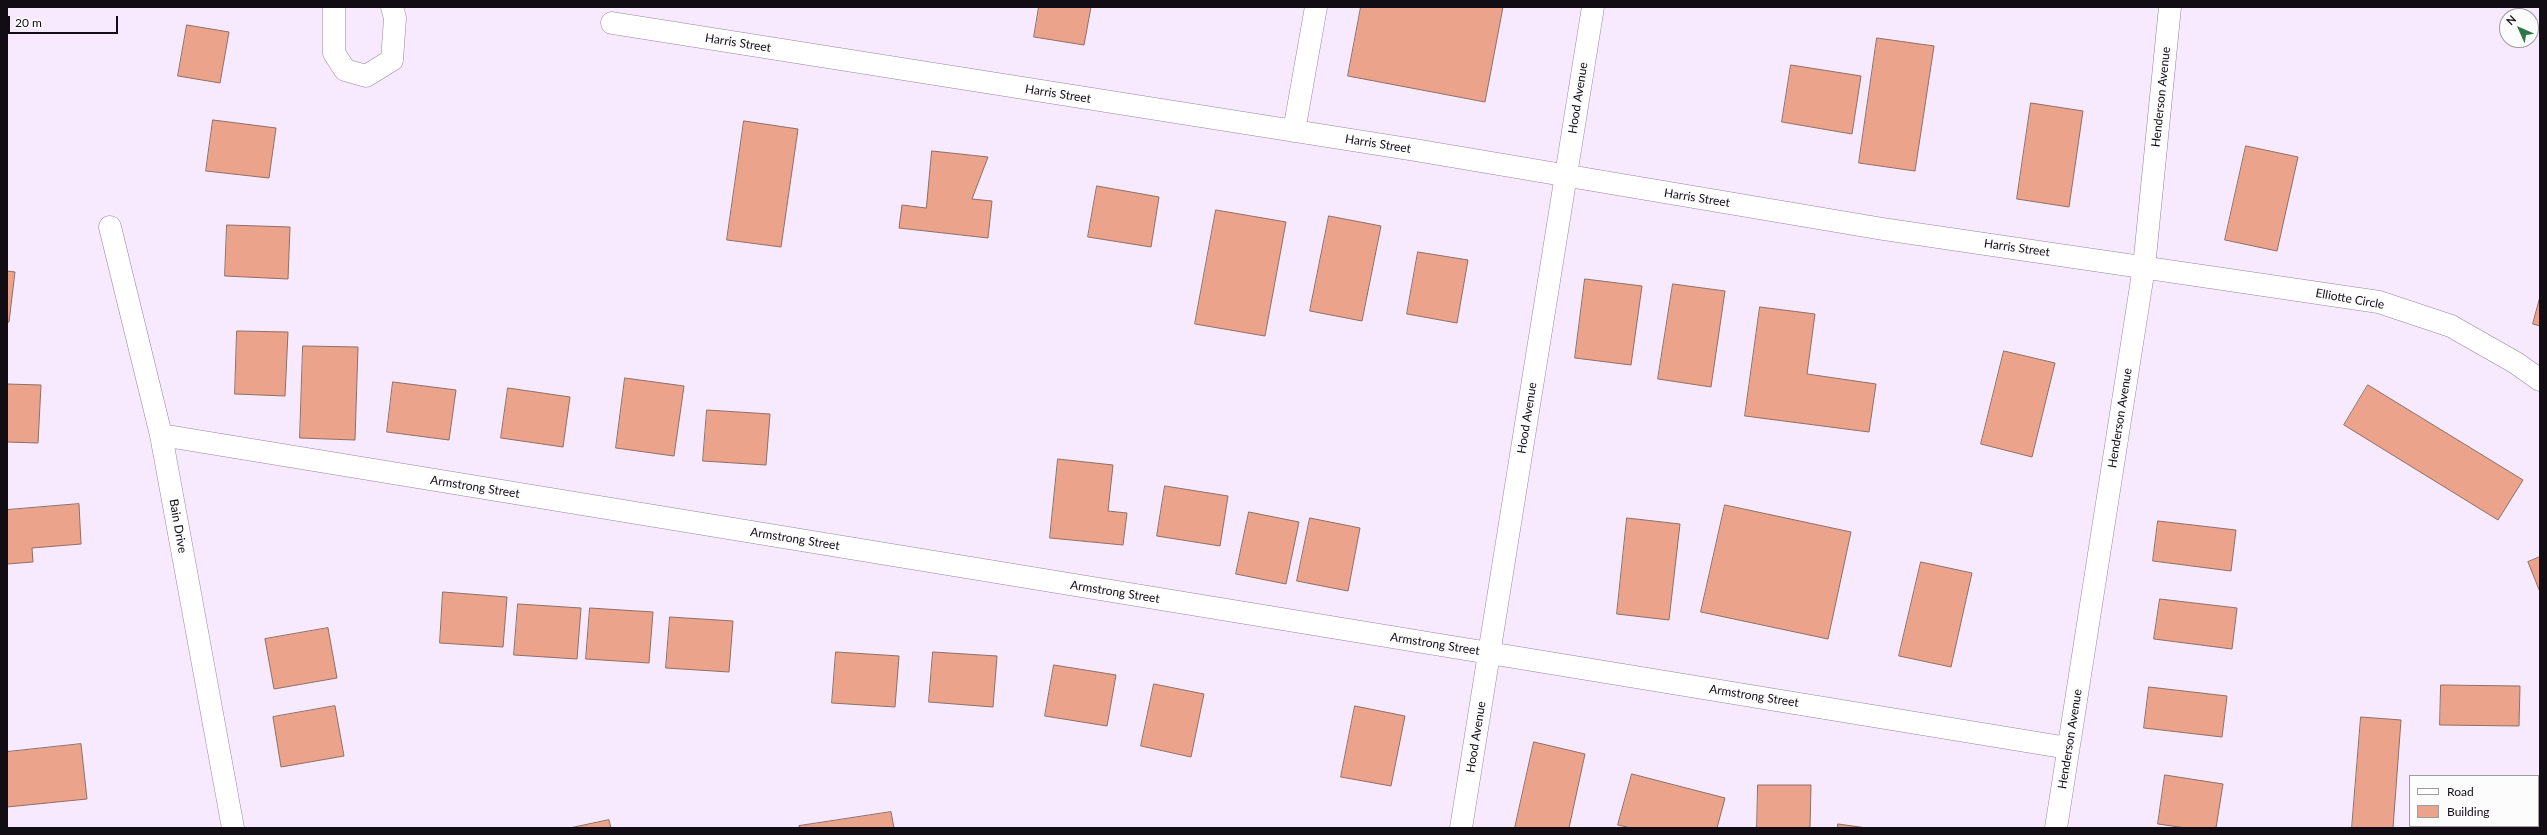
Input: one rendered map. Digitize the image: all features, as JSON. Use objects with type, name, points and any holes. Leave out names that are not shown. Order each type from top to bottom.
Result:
[{"type":"street","points":[[334,7],[334,53],[345,70],[366,76],[392,60],[395,18],[392,7]]},
{"type":"street","points":[[1294,131],[1316,7]]},
{"type":"street","name":"Hood Avenue","points":[[1461,828],[1593,7]]},
{"type":"street","name":"Henderson Avenue","points":[[2056,828],[2144,267],[2170,7]]},
{"type":"street","name":"Harris Street","points":[[612,23],[1294,131],[1883,228],[2144,267]]},
{"type":"street","name":"Bain Drive","points":[[110,227],[161,435],[233,828]]},
{"type":"street","name":"Elliotte Circle","points":[[2144,267],[2379,302],[2451,326],[2516,363],[2540,380]]},
{"type":"street","name":"Armstrong Street","points":[[161,435],[2068,748]]},
{"type":"building","points":[[1039,7],[1091,7],[1084,45],[1034,37]]},
{"type":"building","points":[[1361,7],[1503,7],[1485,102],[1348,76]]},
{"type":"building","points":[[187,25],[229,32],[220,83],[178,76]]},
{"type":"building","points":[[1877,38],[1934,46],[1915,171],[1859,163]]},
{"type":"building","points":[[1791,65],[1861,76],[1852,134],[1782,122]]},
{"type":"building","points":[[2031,103],[2083,111],[2069,207],[2017,199]]},
{"type":"building","points":[[213,120],[276,128],[269,178],[206,171]]},
{"type":"building","points":[[744,121],[798,129],[781,247],[727,240]]},
{"type":"building","points":[[2246,146],[2298,157],[2277,251],[2225,240]]},
{"type":"building","points":[[932,151],[988,157],[972,199],[992,201],[988,238],[899,228],[902,205],[926,208]]},
{"type":"building","points":[[1097,186],[1159,197],[1151,247],[1088,237]]},
{"type":"building","points":[[1216,210],[1286,222],[1265,336],[1195,324]]},
{"type":"building","points":[[1329,216],[1381,226],[1362,321],[1310,311]]},
{"type":"building","points":[[227,225],[290,227],[288,279],[225,276]]},
{"type":"building","points":[[1418,252],[1468,260],[1457,323],[1407,314]]},
{"type":"building","points":[[7,271],[15,272],[9,322],[7,322]]},
{"type":"building","points":[[1585,279],[1642,286],[1631,365],[1575,358]]},
{"type":"building","points":[[1673,284],[1725,291],[1711,387],[1658,379]]},
{"type":"building","points":[[2540,297],[2540,326],[2533,324]]},
{"type":"building","points":[[1760,307],[1815,314],[1807,374],[1876,384],[1869,432],[1745,416]]},
{"type":"building","points":[[237,331],[288,332],[285,396],[235,394]]},
{"type":"building","points":[[303,346],[358,347],[355,440],[300,438]]},
{"type":"building","points":[[2004,351],[2055,363],[2032,457],[1981,444]]},
{"type":"building","points":[[625,378],[684,386],[674,456],[616,448]]},
{"type":"building","points":[[393,382],[456,390],[449,440],[387,432]]},
{"type":"building","points":[[7,384],[41,385],[38,443],[7,442]]},
{"type":"building","points":[[2368,385],[2523,480],[2498,520],[2344,425]]},
{"type":"building","points":[[508,388],[570,397],[563,447],[501,438]]},
{"type":"building","points":[[707,410],[770,414],[766,465],[703,461]]},
{"type":"building","points":[[1058,459],[1113,465],[1108,511],[1127,513],[1123,545],[1050,538]]},
{"type":"building","points":[[1165,486],[1228,496],[1220,546],[1157,536]]},
{"type":"building","points":[[79,504],[81,544],[32,548],[33,562],[7,564],[7,510]]},
{"type":"building","points":[[1725,505],[1851,532],[1828,639],[1701,612]]},
{"type":"building","points":[[1249,512],[1299,522],[1286,584],[1236,574]]},
{"type":"building","points":[[1310,518],[1360,528],[1348,591],[1297,581]]},
{"type":"building","points":[[1627,518],[1680,524],[1669,620],[1617,614]]},
{"type":"building","points":[[2158,521],[2236,530],[2231,571],[2153,561]]},
{"type":"building","points":[[2540,557],[2540,592],[2528,562]]},
{"type":"building","points":[[1921,562],[1972,573],[1951,667],[1899,656]]},
{"type":"building","points":[[443,592],[507,597],[503,647],[440,643]]},
{"type":"building","points":[[2160,599],[2237,608],[2232,649],[2154,639]]},
{"type":"building","points":[[518,604],[581,608],[577,659],[514,655]]},
{"type":"building","points":[[590,608],[653,612],[649,663],[586,659]]},
{"type":"building","points":[[670,617],[733,621],[729,672],[666,668]]},
{"type":"building","points":[[328,628],[337,678],[274,689],[265,639]]},
{"type":"building","points":[[836,652],[899,656],[895,707],[832,703]]},
{"type":"building","points":[[933,652],[997,656],[993,707],[929,702]]},
{"type":"building","points":[[1054,665],[1116,675],[1107,726],[1045,716]]},
{"type":"building","points":[[1154,684],[1204,694],[1191,757],[1141,746]]},
{"type":"building","points":[[2441,685],[2520,686],[2519,726],[2440,725]]},
{"type":"building","points":[[2149,687],[2227,696],[2222,737],[2144,728]]},
{"type":"building","points":[[335,706],[344,756],[281,767],[273,717]]},
{"type":"building","points":[[1355,706],[1405,716],[1391,786],[1341,777]]},
{"type":"building","points":[[2361,717],[2401,720],[2393,828],[2352,828]]},
{"type":"building","points":[[1534,742],[1585,754],[1569,828],[1515,828]]},
{"type":"building","points":[[81,744],[87,799],[7,807],[7,752]]},
{"type":"building","points":[[1632,774],[1725,798],[1717,828],[1631,828],[1618,825]]},
{"type":"building","points":[[2165,775],[2223,784],[2216,828],[2186,828],[2158,824]]},
{"type":"building","points":[[1758,785],[1811,785],[1810,828],[1757,828]]},
{"type":"building","points":[[891,812],[894,828],[800,828],[799,826]]},
{"type":"building","points":[[609,820],[611,828],[570,828]]},
{"type":"building","points":[[1838,824],[1867,828],[1838,828]]}]
